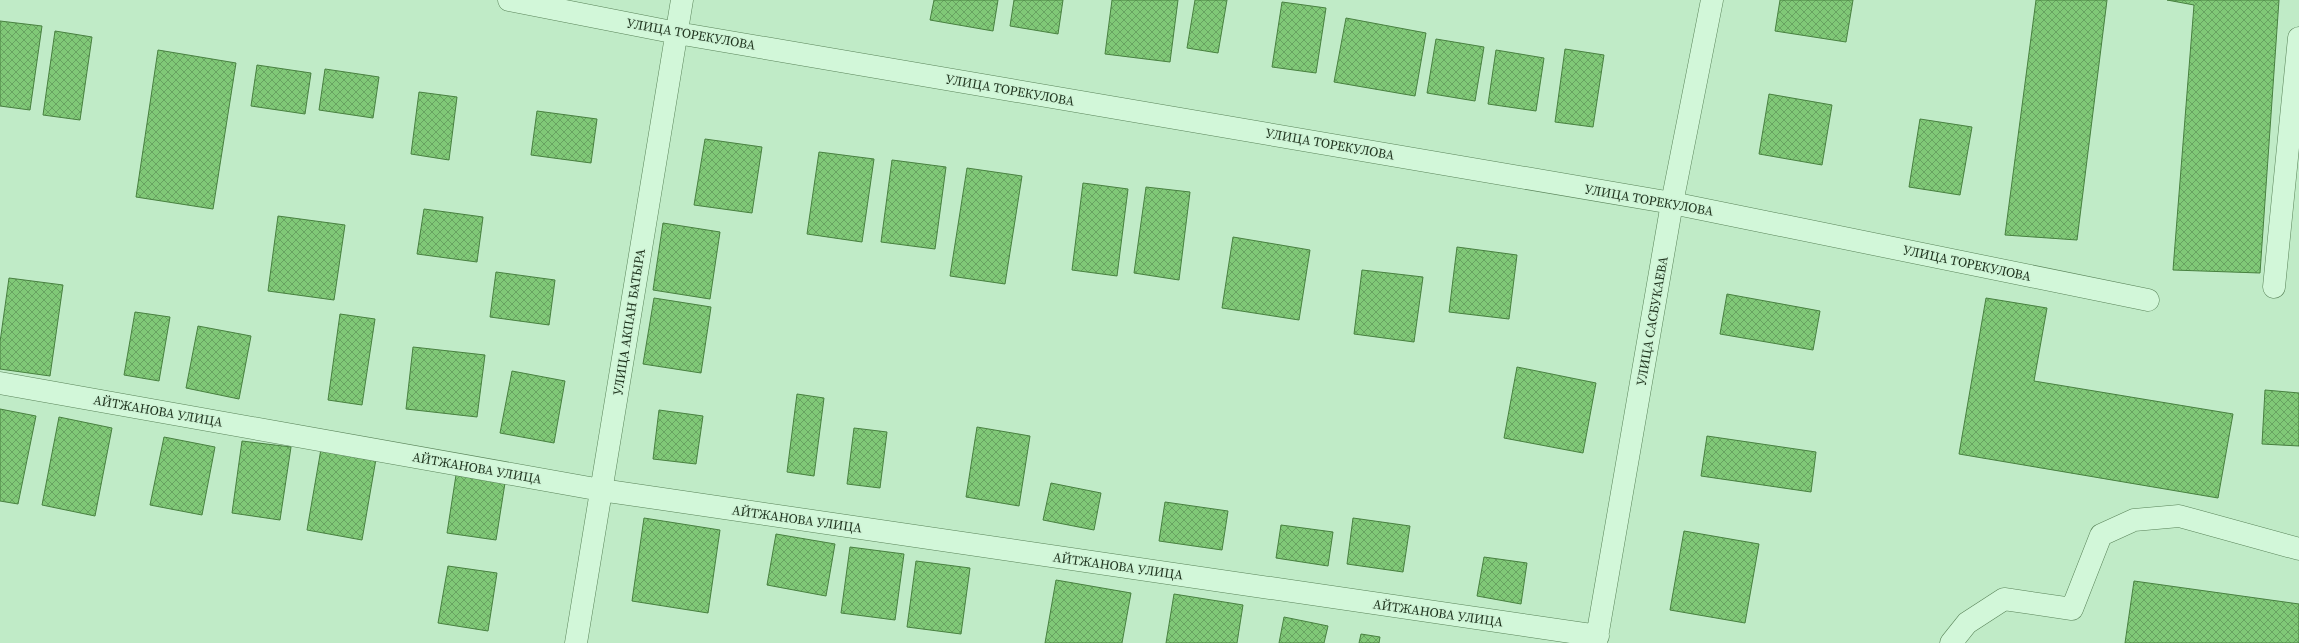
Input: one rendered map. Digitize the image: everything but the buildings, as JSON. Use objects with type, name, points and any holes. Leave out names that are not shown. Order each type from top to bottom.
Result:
[{"type":"street","name":"УЛИЦА ТОРЕКУЛОВА","points":[[510,0],[677,33],[1672,203],[2148,300]]},
{"type":"street","name":"УЛИЦА АКПАН БАТЫРА","points":[[576,643],[682,0]]},
{"type":"street","name":"УЛИЦА САСБУКАЕВА","points":[[1597,640],[1672,203],[1712,0]]},
{"type":"street","points":[[2274,287],[2299,38]]},
{"type":"street","name":"АЙТЖАНОВА УЛИЦА","points":[[0,383],[601,490],[1597,640]]},
{"type":"street","points":[[1951,643],[1967,623],[2004,599],[2072,609],[2101,535],[2134,520],[2180,516],[2299,549]]}]
